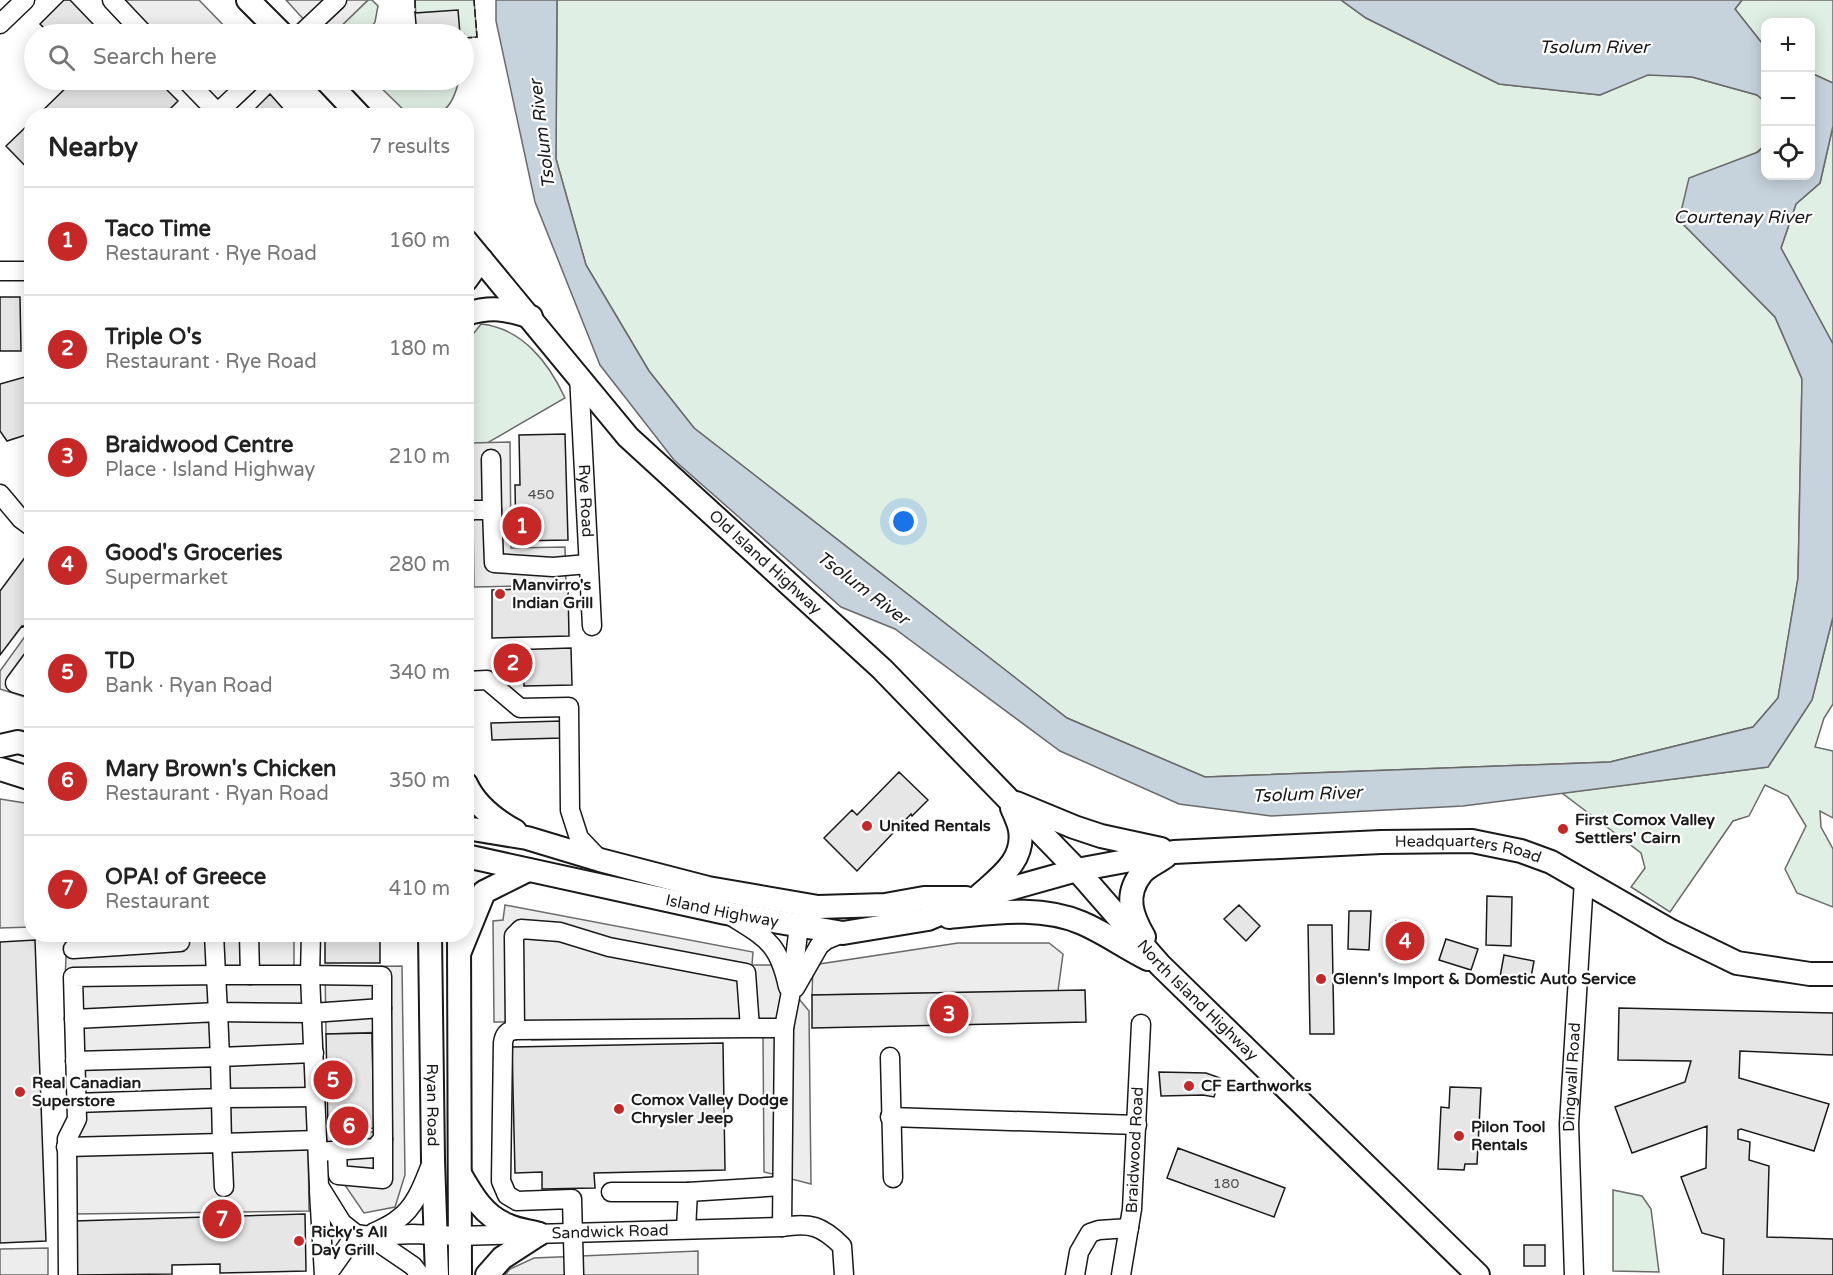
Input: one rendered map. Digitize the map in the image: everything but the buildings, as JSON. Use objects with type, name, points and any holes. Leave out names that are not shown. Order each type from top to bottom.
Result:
[{"type":"main road","points":[[248,0],[272,24]]},
{"type":"main road","points":[[335,90],[352,108]]},
{"type":"main road","name":"Old Island Highway","points":[[474,251],[628,437],[882,669],[1077,870]]},
{"type":"main road","points":[[474,269],[481,259]]},
{"type":"main road","points":[[474,311],[484,308],[507,310],[531,317]]},
{"type":"main road","points":[[0,746],[18,742],[24,744]]},
{"type":"main road","points":[[0,769],[24,776]]},
{"type":"main road","points":[[474,796],[497,821],[527,838]]},
{"type":"main road","points":[[1009,801],[1081,830],[1174,852]]},
{"type":"main road","points":[[977,898],[1014,864],[1020,849],[1020,829],[1009,801]]},
{"type":"main road","name":"Island Highway","points":[[474,829],[527,838],[708,888],[818,907],[885,905],[924,898],[977,898]]},
{"type":"main road","name":"Headquarters Road","points":[[1077,870],[1174,852],[1381,842],[1472,841],[1521,851],[1551,862],[1671,931],[1737,963],[1810,974],[1833,974]]},
{"type":"main road","points":[[1160,965],[1136,923],[1130,899],[1142,872],[1174,852]]},
{"type":"main road","name":"Island Highway","points":[[474,858],[726,913],[843,933],[928,918],[977,898],[1077,870]]},
{"type":"main road","points":[[474,913],[484,892],[528,870]]},
{"type":"main road","name":"North Island Highway","points":[[1077,870],[1160,965],[1478,1275]]},
{"type":"main road","points":[[928,918],[1015,911],[1058,915],[1080,922],[1160,965]]},
{"type":"main road","name":"Ryan Road","points":[[460,943],[460,1275]]},
{"type":"main road","name":"Ryan Road","points":[[430,945],[437,1275]]},
{"type":"main road","points":[[459,1173],[472,1196],[492,1217],[507,1226],[539,1234]]},
{"type":"main road","points":[[487,1275],[502,1258],[539,1234]]},
{"type":"street","points":[[0,24],[25,0]]},
{"type":"street","points":[[112,0],[135,24]]},
{"type":"street","points":[[312,24],[337,0]]},
{"type":"street","points":[[195,90],[210,108]]},
{"type":"street","points":[[222,108],[241,90]]},
{"type":"street","points":[[0,271],[24,271]]},
{"type":"street","name":"Rye Road","points":[[579,375],[592,626]]},
{"type":"street","points":[[491,459],[494,563],[554,567],[588,564]]},
{"type":"street","points":[[0,494],[24,521]]},
{"type":"street","points":[[474,510],[492,510]]},
{"type":"street","points":[[24,671],[15,683],[24,686]]},
{"type":"street","points":[[474,681],[487,680],[520,708],[569,707],[570,810],[579,838],[600,860]]},
{"type":"street","name":"Dingwall Road","points":[[1574,1275],[1569,1124],[1584,880]]},
{"type":"street","points":[[782,1227],[784,1028],[799,926],[818,907]]},
{"type":"street","points":[[726,913],[762,936],[779,954],[790,997]]},
{"type":"street","points":[[515,1030],[514,936],[517,931],[526,929],[560,932],[609,947],[746,973],[750,1028]]},
{"type":"street","points":[[790,997],[819,946],[826,940],[843,933]]},
{"type":"street","points":[[73,949],[180,942]]},
{"type":"street","points":[[214,942],[224,1187]]},
{"type":"street","points":[[249,942],[250,975]]},
{"type":"street","points":[[311,942],[310,975],[317,1146],[325,1275]]},
{"type":"street","points":[[68,1275],[66,1139],[77,1119],[73,977],[382,976],[383,1179],[338,1175],[337,1150]]},
{"type":"street","points":[[74,1019],[218,1012],[312,1013],[382,1008]]},
{"type":"street","name":"Braidwood Road","points":[[1121,1275],[1132,1209],[1141,1024]]},
{"type":"street","points":[[574,1275],[573,1199],[517,1201],[507,1195],[501,1181],[504,1036],[509,1031],[515,1030],[657,1027],[784,1028]]},
{"type":"street","points":[[75,1061],[314,1053]]},
{"type":"street","points":[[890,1057],[893,1178]]},
{"type":"street","points":[[76,1103],[315,1097]]},
{"type":"street","points":[[890,1117],[1137,1125]]},
{"type":"street","points":[[66,1147],[222,1143],[317,1146],[337,1150],[375,1148],[383,1139]]},
{"type":"street","points":[[325,1275],[362,1235],[400,1218],[421,1189],[433,1160]]},
{"type":"street","points":[[319,1186],[342,1223],[412,1266],[420,1275]]},
{"type":"street","points":[[611,1192],[688,1192],[782,1186]]},
{"type":"street","points":[[686,1229],[688,1192]]},
{"type":"street","name":"Sandwick Road","points":[[362,1235],[539,1234],[782,1227],[798,1224],[817,1227],[829,1233],[842,1246],[844,1275]]},
{"type":"street","points":[[1075,1275],[1079,1252],[1090,1233],[1099,1230],[1129,1228]]},
{"type":"green space","points":[[368,0],[372,0],[378,6],[374,24],[343,24]]},
{"type":"green space","points":[[415,0],[474,0],[477,37],[474,37],[474,24],[416,24]]},
{"type":"green space","points":[[557,0],[1341,0],[1366,18],[1499,84],[1600,95],[1648,74],[1692,77],[1757,95],[1761,98],[1761,148],[1679,220],[1775,317],[1802,379],[1798,578],[1778,698],[1753,727],[1610,762],[1205,777],[1067,718],[694,428],[649,371],[586,265],[556,159]]},
{"type":"green space","points":[[1742,0],[1833,0],[1833,83],[1815,75],[1815,18],[1761,18],[1761,42],[1735,9]]},
{"type":"green space","points":[[383,90],[456,90],[446,108],[402,108]]},
{"type":"green space","points":[[1833,126],[1833,344],[1781,248],[1796,204],[1820,183]]},
{"type":"green space","points":[[481,324],[509,332],[521,340],[542,360],[565,398],[475,450],[474,450],[474,333]]},
{"type":"green space","points":[[1833,617],[1833,704],[1824,718],[1815,747],[1833,751],[1833,818],[1820,811],[1821,827],[1833,849],[1833,907],[1797,893],[1785,869],[1806,826],[1788,796],[1765,785],[1749,816],[1733,821],[1670,912],[1631,887],[1645,868],[1641,853],[1562,793],[1768,767],[1812,700]]},
{"type":"green space","points":[[1613,1190],[1642,1196],[1651,1209],[1659,1272],[1613,1271]]},
{"type":"shaded area","points":[[109,0],[199,0],[222,24],[132,24]]},
{"type":"shaded area","points":[[286,0],[368,0],[343,24],[308,24]]},
{"type":"shaded area","points":[[510,442],[511,548],[565,547],[566,585],[474,587],[474,443]]},
{"type":"shaded area","points":[[24,638],[24,697],[0,689],[0,671]]},
{"type":"shaded area","points":[[0,799],[24,803],[24,927],[0,928]]},
{"type":"shaded area","points":[[505,905],[753,952],[752,965],[771,965],[809,1011],[811,1184],[764,1172],[763,1036],[532,1040],[505,1022],[494,1022],[493,921],[503,920]]},
{"type":"shaded area","points":[[67,942],[206,942],[208,974],[65,980]]},
{"type":"shaded area","points":[[224,942],[294,942],[294,969],[224,969]]},
{"type":"shaded area","points":[[958,943],[1049,943],[1063,954],[1058,991],[812,995],[813,965]]},
{"type":"shaded area","points":[[402,966],[405,1175],[395,1207],[364,1213],[338,1175],[335,1134],[387,1131],[386,1032],[326,1034],[325,967]]},
{"type":"shaded area","points":[[306,980],[309,1211],[73,1214],[71,983]]},
{"type":"shaded area","points":[[48,1248],[48,1275],[0,1275],[0,1249]]},
{"type":"shaded area","points":[[698,1251],[698,1275],[505,1275],[510,1269],[534,1258]]},
{"type":"water","name":"Courtenay River","points":[[496,0],[557,0],[556,159],[586,265],[649,371],[694,428],[1067,718],[1205,777],[1610,762],[1753,727],[1778,698],[1798,578],[1802,379],[1775,317],[1679,220],[1689,178],[1761,149],[1761,180],[1815,180],[1815,75],[1833,83],[1833,126],[1820,183],[1796,204],[1781,248],[1833,344],[1833,617],[1812,700],[1768,767],[1463,806],[1271,816],[1179,804],[1060,751],[895,629],[841,607],[674,460],[600,365],[535,202],[496,21]]},
{"type":"water","name":"Tsolum River","points":[[1341,0],[1742,0],[1735,9],[1761,42],[1761,98],[1757,95],[1692,77],[1648,75],[1600,95],[1499,84],[1366,18]]},
{"type":"fence","points":[[415,0],[415,13]]},
{"type":"fence","points":[[474,0],[477,37],[474,37]]},
{"type":"place","name":"Taco Time","points":[[522,526]]},
{"type":"place","name":"Manvirro's Indian Grill","points":[[500,594]]},
{"type":"place","name":"Triple O's","points":[[513,663]]},
{"type":"place","name":"United Rentals","points":[[867,826]]},
{"type":"place","name":"First Comox Valley Settlers' Cairn","points":[[1563,829]]},
{"type":"place","name":"Good's Groceries","points":[[1405,941]]},
{"type":"place","name":"Glenn's Import & Domestic Auto Service","points":[[1321,979]]},
{"type":"place","name":"Braidwood Centre","points":[[949,1014]]},
{"type":"place","name":"TD","points":[[333,1080]]},
{"type":"place","name":"CF Earthworks","points":[[1189,1086]]},
{"type":"place","name":"Real Canadian Superstore","points":[[20,1092]]},
{"type":"place","name":"Comox Valley Dodge Chrysler Jeep","points":[[619,1109]]},
{"type":"place","name":"Mary Brown's Chicken","points":[[349,1126]]},
{"type":"place","name":"Pilon Tool Rentals","points":[[1459,1136]]},
{"type":"place","name":"OPA! of Greece","points":[[222,1219]]},
{"type":"place","name":"Ricky's All Day Grill","points":[[299,1241]]}]
